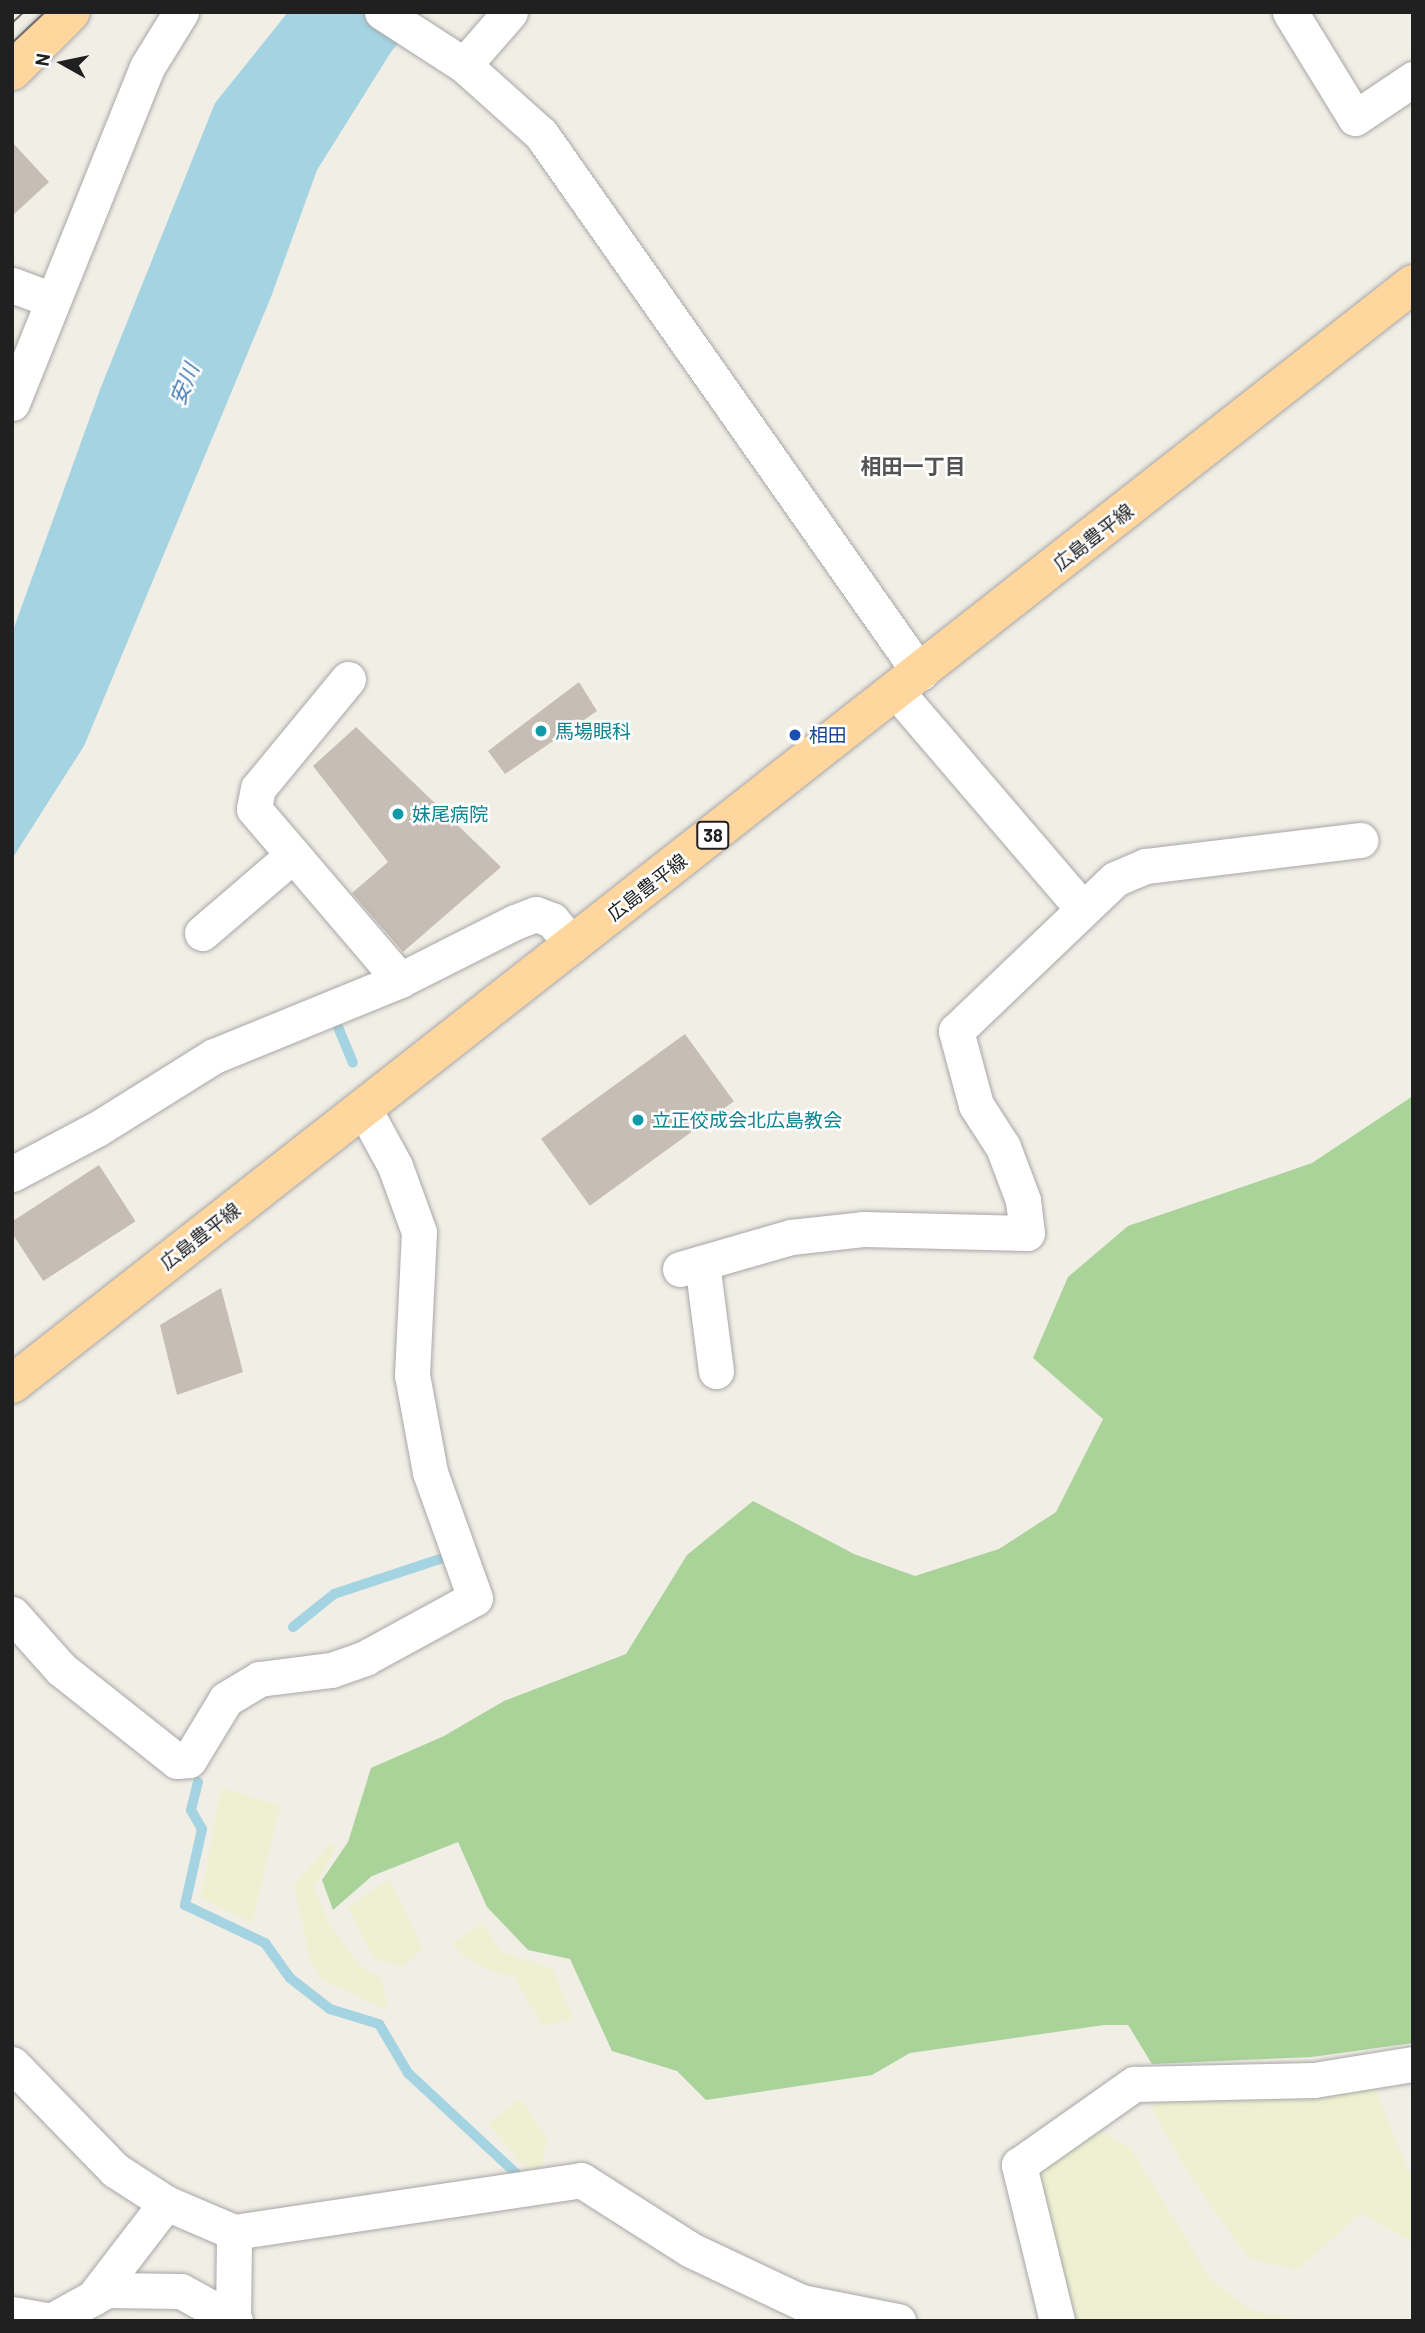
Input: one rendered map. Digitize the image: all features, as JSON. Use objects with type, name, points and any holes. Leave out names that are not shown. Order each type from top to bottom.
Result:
[{"type":"main road","points":[[12,71],[71,12]]},
{"type":"main road","name":"広島豊平線","points":[[12,1384],[1413,284]]},
{"type":"street","points":[[12,403],[50,299],[147,67],[181,12]]},
{"type":"street","points":[[382,12],[464,65],[541,134],[908,682],[1083,909]]},
{"type":"street","points":[[464,65],[510,12]]},
{"type":"street","points":[[1290,12],[1355,118],[1413,79]]},
{"type":"street","points":[[12,285],[50,299]]},
{"type":"street","points":[[348,679],[258,788],[254,809],[400,980]]},
{"type":"street","points":[[716,1371],[691,1266],[791,1237],[863,1229],[1027,1233],[1023,1200],[1003,1147],[976,1105],[956,1031],[1115,880],[1146,866],[1360,840]]},
{"type":"street","points":[[202,933],[293,855]]},
{"type":"street","points":[[12,1174],[97,1129],[214,1056],[400,980],[536,914],[552,920],[572,945]]},
{"type":"street","points":[[12,1614],[61,1669],[177,1760],[189,1760],[226,1699],[259,1679],[331,1671],[365,1658],[475,1598],[430,1472],[412,1376],[419,1232],[395,1166],[363,1107]]},
{"type":"street","points":[[12,2064],[115,2170],[166,2203],[234,2232],[581,2180],[691,2250],[801,2302],[898,2321]]},
{"type":"street","points":[[1057,2321],[1019,2165],[1134,2084],[1314,2080],[1413,2064]]},
{"type":"street","points":[[93,2298],[166,2203]]},
{"type":"street","points":[[12,2314],[50,2321],[107,2290],[181,2291],[234,2320],[234,2232]]},
{"type":"green space","points":[[1413,1096],[1413,2043],[1312,2057],[1152,2064],[1128,2025],[1104,2025],[910,2053],[872,2075],[706,2100],[677,2071],[612,2051],[570,1959],[528,1950],[487,1907],[458,1842],[372,1876],[333,1910],[322,1880],[348,1842],[371,1768],[444,1736],[504,1701],[626,1654],[687,1555],[753,1501],[854,1554],[915,1576],[999,1549],[1056,1512],[1103,1419],[1033,1358],[1068,1277],[1128,1226],[1312,1163]]},
{"type":"green space","points":[[221,1787],[280,1806],[252,1923],[201,1898]]},
{"type":"green space","points":[[331,1843],[336,1848],[314,1887],[329,1923],[360,1966],[382,1979],[388,2010],[323,1980],[310,1961],[294,1884]]},
{"type":"green space","points":[[389,1879],[423,1948],[402,1967],[374,1959],[348,1907]]},
{"type":"green space","points":[[482,1922],[501,1952],[553,1968],[573,2019],[542,2026],[515,1978],[475,1964],[452,1945]]},
{"type":"green space","points":[[1370,2075],[1413,2183],[1413,2243],[1361,2213],[1297,2270],[1248,2258],[1192,2179],[1152,2110],[1158,2095]]},
{"type":"green space","points":[[520,2098],[547,2138],[543,2166],[527,2170],[488,2124]]},
{"type":"green space","points":[[1093,2128],[1131,2148],[1211,2280],[1251,2310],[1306,2321],[1078,2321],[1038,2197],[1040,2172]]},
{"type":"water","name":"安川","points":[[288,12],[423,12],[391,52],[317,170],[271,297],[84,746],[12,859],[12,633],[101,387],[215,103]]},
{"type":"building","points":[[12,142],[49,182],[12,216]]},
{"type":"building","name":"馬場眼科","points":[[579,682],[597,711],[505,774],[488,751]]},
{"type":"building","name":"妹尾病院","points":[[356,727],[501,867],[403,952],[352,893],[388,862],[313,766]]},
{"type":"building","name":"立正佼成会北広島教会","points":[[685,1034],[734,1101],[590,1206],[541,1139]]},
{"type":"building","points":[[99,1165],[135,1221],[43,1281],[12,1233],[12,1221]]},
{"type":"building","points":[[221,1288],[243,1372],[177,1395],[160,1325]]},
{"type":"waterway","points":[[336,1022],[353,1063]]},
{"type":"waterway","points":[[293,1627],[334,1594],[449,1556],[448,1552]]},
{"type":"waterway","points":[[198,1782],[191,1810],[202,1829],[185,1905],[265,1943],[290,1978],[330,2009],[379,2024],[408,2073],[519,2176]]},
{"type":"tram line","points":[[12,23],[24,12]]},
{"type":"tram line","points":[[12,43],[45,12]]},
{"type":"place","name":"馬場眼科","points":[[541,731]]},
{"type":"place","name":"相田","points":[[795,735]]},
{"type":"place","name":"妹尾病院","points":[[398,814]]},
{"type":"place","name":"立正佼成会北広島教会","points":[[638,1120]]},
{"type":"district","name":"相田一丁目","points":[[913,466]]}]
